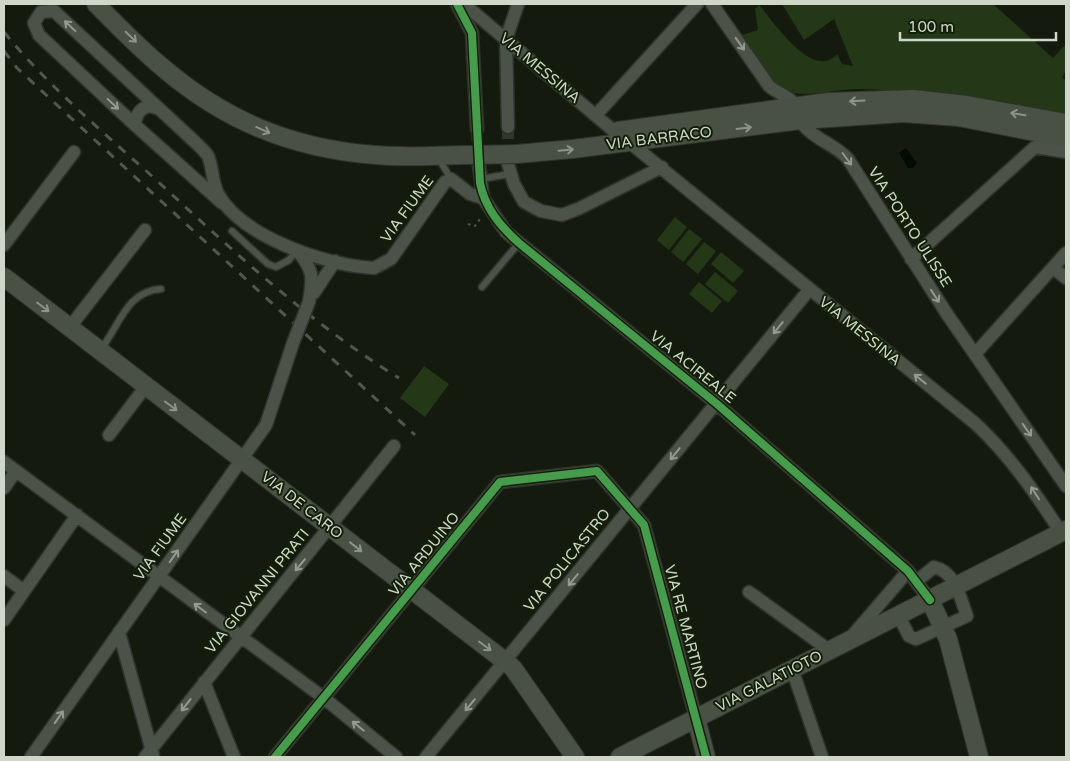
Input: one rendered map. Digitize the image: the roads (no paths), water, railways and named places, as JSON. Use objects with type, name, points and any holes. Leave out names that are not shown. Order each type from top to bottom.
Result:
[{"type":"main road","points":[[96,4],[161,66],[217,108],[250,125],[277,136],[341,151],[378,156],[437,155],[473,160]]},
{"type":"main road","points":[[799,114],[828,102],[914,99],[967,105],[1066,123]]},
{"type":"main road","points":[[799,114],[929,114],[958,117],[1059,136]]},
{"type":"main road","name":"VIA BARRACO","points":[[473,160],[512,164],[622,137],[799,114]]},
{"type":"main road","name":"VIA DE CARO","points":[[4,277],[506,662],[513,668],[575,757]]},
{"type":"main road","points":[[960,585],[1065,535]]},
{"type":"main road","name":"VIA GALATIOTO","points":[[620,757],[828,650],[960,585]]},
{"type":"main road","points":[[930,600],[946,633],[979,757]]},
{"type":"main road","name":"VIA RE MARTINO","points":[[696,718],[706,757]]},
{"type":"street","points":[[457,4],[472,33],[476,129]]},
{"type":"street","name":"VIA MESSINA","points":[[464,4],[622,137],[662,167],[809,290],[945,399],[1001,448],[1030,484],[1065,535]]},
{"type":"street","points":[[508,128],[506,39],[518,4]]},
{"type":"street","points":[[596,115],[697,4]]},
{"type":"street","name":"VIA PORTO ULISSE","points":[[712,4],[770,86],[776,92],[791,100],[805,128],[823,142],[841,151],[848,159],[911,259],[1066,486]]},
{"type":"street","points":[[54,11],[207,156],[219,194],[232,211],[184,171],[39,35],[34,23],[41,12],[54,11]]},
{"type":"street","points":[[472,33],[480,26],[489,25]]},
{"type":"street","points":[[135,125],[136,117],[140,111],[150,106],[156,108]]},
{"type":"street","points":[[1059,136],[1060,143],[1066,152]]},
{"type":"street","points":[[911,259],[1035,147],[1066,152]]},
{"type":"street","points":[[4,245],[74,152]]},
{"type":"street","points":[[184,171],[190,172],[202,168],[207,156]]},
{"type":"street","name":"VIA ACIREALE","points":[[473,160],[480,180],[483,198],[498,222],[519,243],[717,404],[913,576],[930,600]]},
{"type":"street","points":[[512,164],[524,202],[541,211],[562,215],[662,167]]},
{"type":"street","name":"VIA FIUME","points":[[232,211],[256,232],[297,250],[374,268],[391,259],[445,182],[451,179],[470,194],[483,198]]},
{"type":"street","points":[[70,328],[145,230]]},
{"type":"street","points":[[297,250],[312,272],[309,302]]},
{"type":"street","points":[[975,354],[1066,254]]},
{"type":"street","points":[[312,272],[330,259]]},
{"type":"street","points":[[309,302],[330,259]]},
{"type":"street","points":[[1053,268],[1066,278]]},
{"type":"street","name":"VIA POLICASTRO","points":[[426,757],[506,662],[809,290]]},
{"type":"street","name":"VIA FIUME","points":[[31,757],[266,425],[293,343],[309,302]]},
{"type":"street","points":[[109,435],[146,386]]},
{"type":"street","name":"VIA GIOVANNI PRATI","points":[[150,754],[204,682],[394,446]]},
{"type":"street","points":[[4,462],[324,698],[396,757]]},
{"type":"street","points":[[4,488],[16,471]]},
{"type":"street","name":"VIA ARDUINO","points":[[275,757],[500,482],[598,471],[630,510]]},
{"type":"street","name":"VIA RE MARTINO","points":[[630,510],[644,525],[696,718]]},
{"type":"street","points":[[4,620],[77,515]]},
{"type":"street","points":[[848,641],[913,576],[934,567],[948,574],[960,585],[967,616],[946,633],[916,639],[909,636],[895,617]]},
{"type":"street","points":[[4,576],[24,592]]},
{"type":"street","points":[[749,592],[828,650]]},
{"type":"street","points":[[119,632],[150,754]]},
{"type":"street","points":[[792,669],[822,757]]},
{"type":"street","points":[[204,682],[234,757]]},
{"type":"lane","points":[[437,155],[451,179]]},
{"type":"lane","points":[[480,180],[512,164]]},
{"type":"lane","points":[[232,231],[268,264],[276,267],[289,260],[297,250]]},
{"type":"lane","points":[[482,287],[519,243]]},
{"type":"lane","points":[[100,350],[111,337],[117,320],[128,305],[144,292],[160,289]]},
{"type":"tunnel","points":[[508,127],[508,161]]},
{"type":"tunnel","points":[[477,129],[478,161]]},
{"type":"railway","points":[[4,32],[76,108],[271,284],[333,333],[399,378]]},
{"type":"railway","points":[[4,51],[17,68],[415,435]]}]
